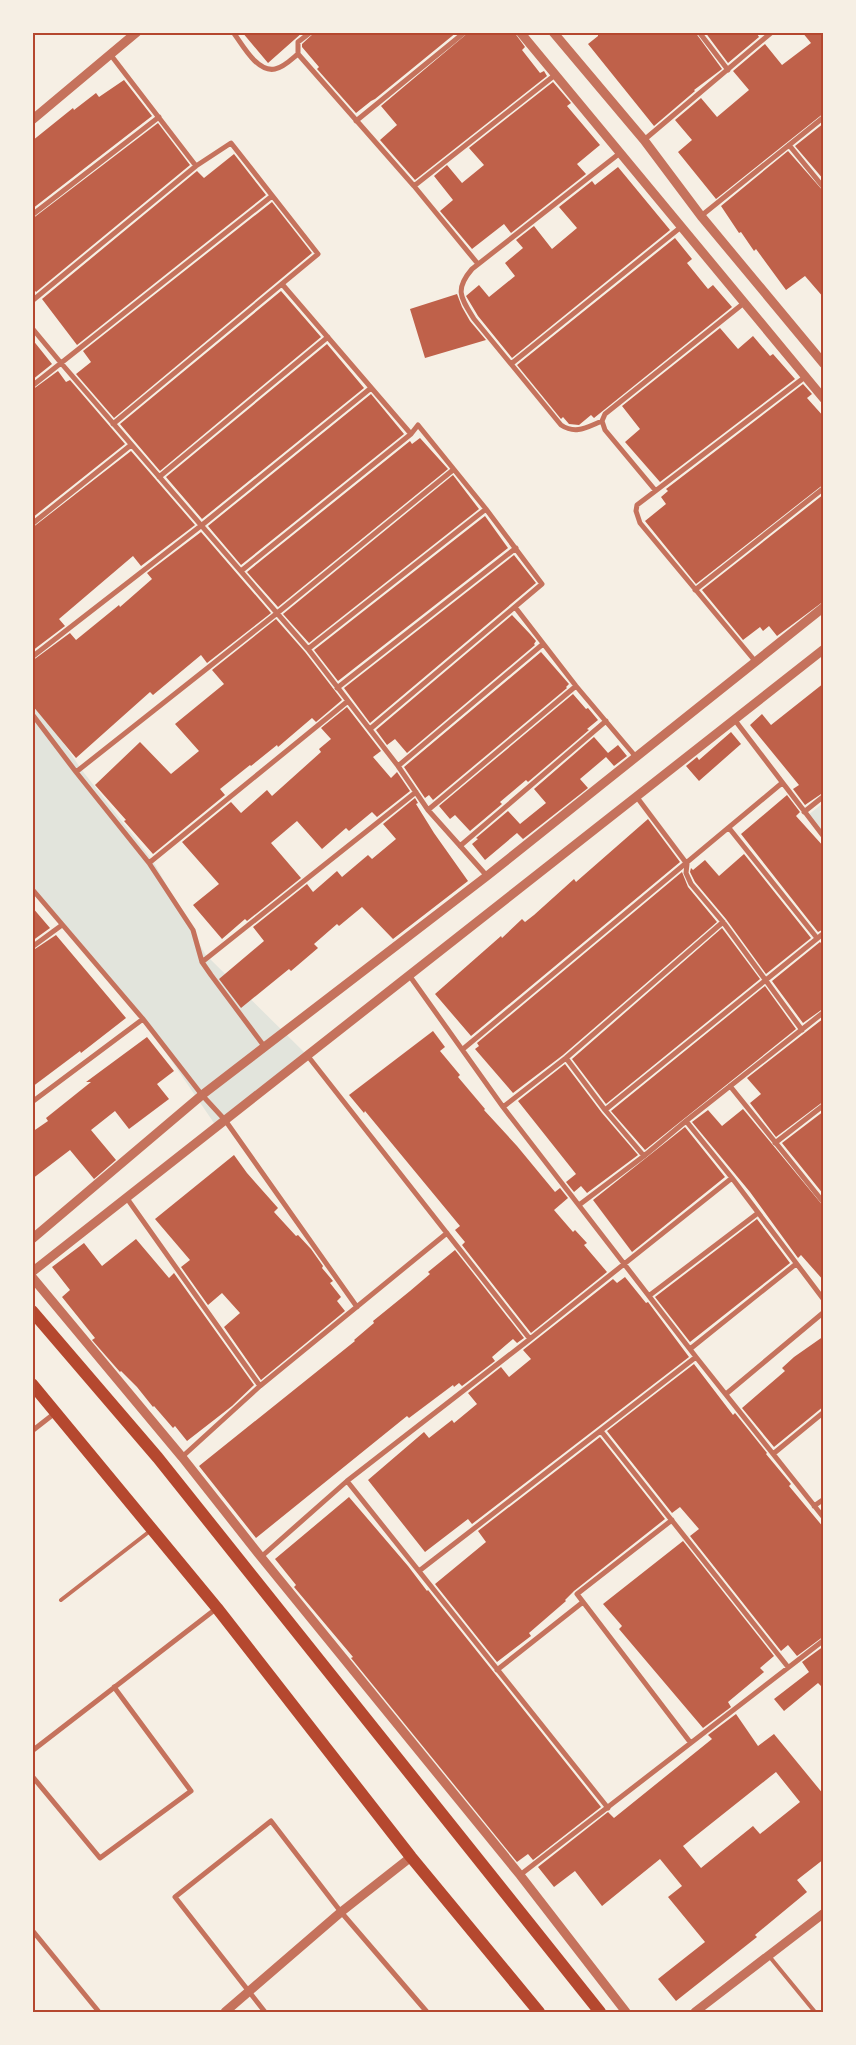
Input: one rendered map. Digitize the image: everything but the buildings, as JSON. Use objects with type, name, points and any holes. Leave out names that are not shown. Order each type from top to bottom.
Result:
[{"type":"highway","points":[[32,1311],[158,1458],[600,2012]]},
{"type":"highway","points":[[32,1384],[217,1608],[411,1857],[539,2012]]},
{"type":"street","points":[[32,120],[137,32]]},
{"type":"street","points":[[232,32],[259,65],[268,69],[276,69],[298,54]]},
{"type":"street","points":[[311,32],[298,42],[298,54],[414,186],[478,264]]},
{"type":"street","points":[[356,121],[465,32]]},
{"type":"street","points":[[520,32],[824,399]]},
{"type":"street","points":[[552,32],[644,140],[701,216],[824,364]]},
{"type":"street","points":[[699,32],[728,70]]},
{"type":"street","points":[[644,140],[772,32]]},
{"type":"street","points":[[110,54],[196,166]]},
{"type":"street","points":[[414,186],[555,75]]},
{"type":"street","points":[[32,215],[159,117]]},
{"type":"street","points":[[701,216],[824,117]]},
{"type":"street","points":[[32,301],[196,166],[231,143],[318,254],[113,424]]},
{"type":"street","points":[[790,145],[824,188]]},
{"type":"street","points":[[602,421],[581,430],[570,431],[561,425],[474,319],[464,303],[461,290],[462,280],[478,264],[620,153]]},
{"type":"street","points":[[32,386],[272,196]]},
{"type":"street","points":[[511,364],[681,228]]},
{"type":"street","points":[[282,284],[411,434]]},
{"type":"street","points":[[656,490],[605,430],[602,421],[605,414],[744,303]]},
{"type":"street","points":[[32,328],[60,363],[308,649],[398,766],[428,810],[486,876]]},
{"type":"street","points":[[159,476],[328,337]]},
{"type":"street","points":[[754,661],[640,523],[636,511],[638,505],[656,490],[805,377]]},
{"type":"street","points":[[32,657],[202,525],[371,388]]},
{"type":"street","points":[[241,571],[411,434],[418,426],[486,509],[542,584],[370,729]]},
{"type":"street","points":[[32,524],[131,445]]},
{"type":"street","points":[[76,772],[276,614],[453,470]]},
{"type":"street","points":[[695,590],[824,488]]},
{"type":"street","points":[[308,649],[486,509]]},
{"type":"street","points":[[338,688],[516,548]]},
{"type":"street","points":[[32,1239],[202,1095],[486,876],[824,606]]},
{"type":"street","points":[[515,607],[576,686],[636,757]]},
{"type":"street","points":[[398,766],[543,644]]},
{"type":"street","points":[[32,1272],[824,649]]},
{"type":"street","points":[[428,810],[576,686]]},
{"type":"street","points":[[149,863],[348,701]]},
{"type":"street","points":[[32,714],[149,863],[193,930],[202,962],[264,1046]]},
{"type":"street","points":[[734,719],[824,837]]},
{"type":"street","points":[[460,846],[606,721]]},
{"type":"street","points":[[463,1050],[782,783]]},
{"type":"street","points":[[202,962],[416,792]]},
{"type":"street","points":[[636,796],[687,864],[686,873],[691,884],[723,922],[802,1030]]},
{"type":"street","points":[[804,812],[824,796]]},
{"type":"street","points":[[729,828],[817,938]]},
{"type":"street","points":[[32,889],[143,1018],[202,1095],[225,1120],[357,1307]]},
{"type":"street","points":[[503,1107],[566,1058],[723,922]]},
{"type":"street","points":[[32,947],[62,925]]},
{"type":"street","points":[[605,1110],[824,933]]},
{"type":"street","points":[[409,975],[503,1107],[696,1357],[824,1518]]},
{"type":"street","points":[[579,1205],[644,1156],[823,1013]]},
{"type":"street","points":[[32,1102],[143,1018]]},
{"type":"street","points":[[307,1055],[530,1339]]},
{"type":"street","points":[[566,1058],[605,1110],[644,1156]]},
{"type":"street","points":[[730,1086],[824,1203]]},
{"type":"street","points":[[775,1143],[824,1104]]},
{"type":"street","points":[[686,1121],[732,1178],[824,1300]]},
{"type":"street","points":[[261,1557],[346,1481],[530,1339],[624,1262],[732,1178]]},
{"type":"street","points":[[126,1198],[260,1386]]},
{"type":"street","points":[[650,1295],[758,1213]]},
{"type":"street","points":[[182,1457],[260,1386],[447,1234]]},
{"type":"street","points":[[690,1349],[796,1264]]},
{"type":"street","points":[[32,1277],[182,1457],[520,1875],[626,2012]]},
{"type":"street","points":[[726,1394],[824,1312]]},
{"type":"street","points":[[419,1571],[696,1357]]},
{"type":"street","points":[[773,1454],[824,1412]]},
{"type":"street","points":[[32,1430],[56,1413]]},
{"type":"street","points":[[601,1430],[788,1667]]},
{"type":"street","points":[[346,1481],[608,1808]]},
{"type":"street","points":[[814,1506],[824,1499]]},
{"type":"street","points":[[672,1520],[577,1594],[690,1742]]},
{"type":"street","points":[[497,1670],[583,1602]]},
{"type":"street","points":[[32,1751],[217,1608]]},
{"type":"street","points":[[520,1875],[824,1640]]},
{"type":"street","points":[[32,1776],[100,1858],[191,1792],[114,1688]]},
{"type":"street","points":[[265,2012],[176,1897],[271,1821],[341,1912],[427,2012]]},
{"type":"street","points":[[224,2012],[341,1912],[411,1857]]},
{"type":"street","points":[[695,2012],[824,1913]]},
{"type":"street","points":[[32,1930],[99,2012]]},
{"type":"lane","points":[[62,1600],[152,1529]]},
{"type":"lane","points":[[769,1956],[815,2012]]},
{"type":"shaded area","points":[[32,696],[81,769],[153,861],[205,954],[307,1055],[216,1126],[143,1019],[33,889]]},
{"type":"shaded area","points":[[823,803],[823,837],[807,816]]}]
